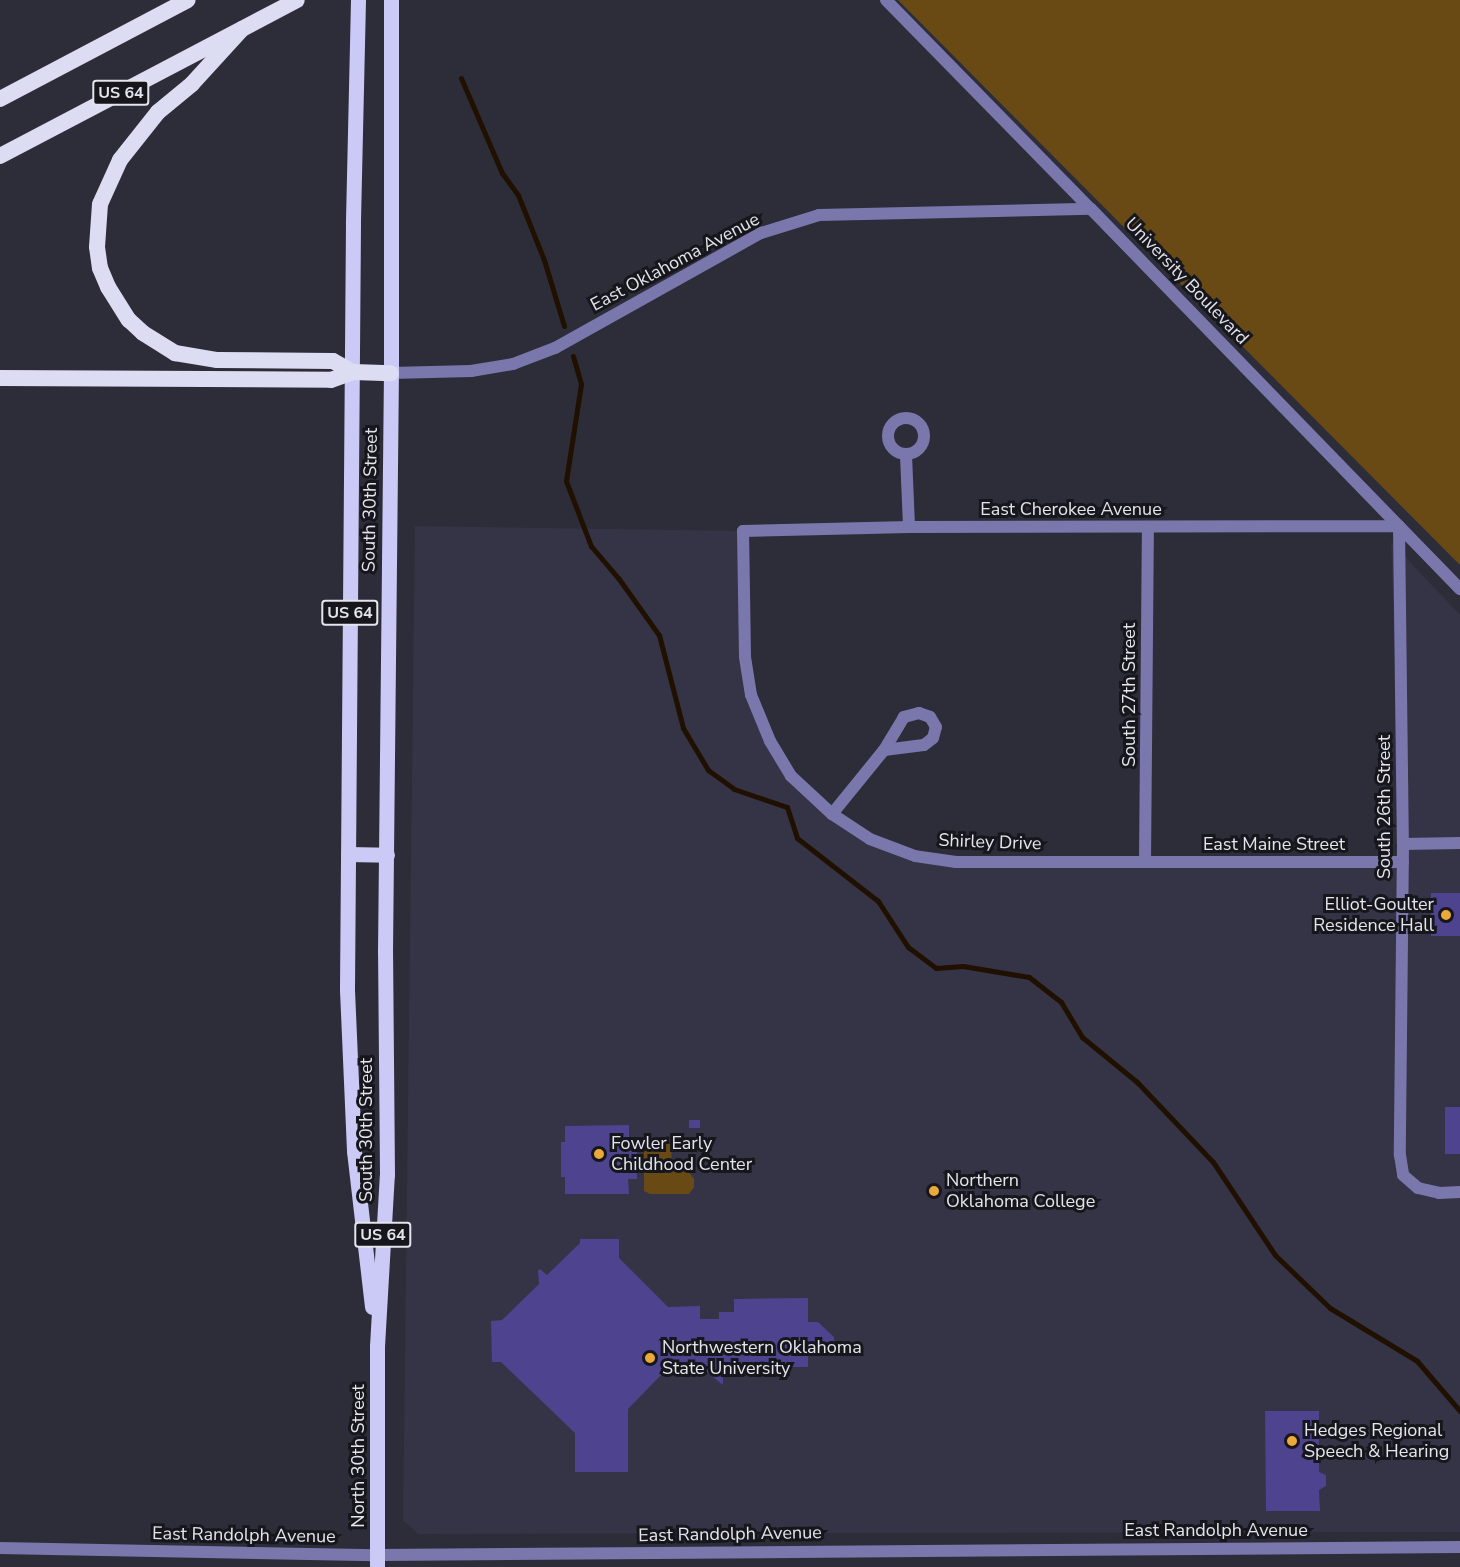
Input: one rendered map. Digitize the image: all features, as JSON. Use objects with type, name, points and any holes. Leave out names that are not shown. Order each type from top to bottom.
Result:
[{"type":"highway","name":"US 64","points":[[0,99],[188,0]]},
{"type":"highway","name":"US 64","points":[[0,156],[294,1]]},
{"type":"highway","points":[[243,29],[192,84],[158,112],[120,160],[100,204],[97,248],[100,268],[108,287],[129,320],[152,340],[175,353],[217,360],[333,361],[352,372]]},
{"type":"highway","points":[[0,378],[332,380],[352,372],[391,373]]},
{"type":"main road","name":"South 30th Street","points":[[358,0],[352,372],[347,990],[354,1151],[377,1346]]},
{"type":"main road","name":"South 30th Street","points":[[377,1346],[387,1175],[391,0]]},
{"type":"main road","points":[[348,854],[387,855]]},
{"type":"main road","name":"North 30th Street","points":[[377,1346],[377,1561]]},
{"type":"street","name":"University Boulevard","points":[[886,0],[1460,589]]},
{"type":"street","name":"East Oklahoma Avenue","points":[[391,373],[471,371],[513,364],[555,348],[761,233],[819,215],[1091,209]]},
{"type":"street","points":[[906,455],[909,527]]},
{"type":"street","name":"East Cherokee Avenue","points":[[742,531],[909,527],[1399,526]]},
{"type":"street","name":"South 26th Street","points":[[1399,526],[1403,844],[1400,1155],[1403,1175],[1418,1188],[1439,1192],[1460,1192]]},
{"type":"street","name":"South 27th Street","points":[[1145,862],[1148,528]]},
{"type":"street","name":"Shirley Drive","points":[[742,531],[745,656],[751,695],[770,741],[791,776],[832,814],[870,839],[915,856],[956,862],[1145,862]]},
{"type":"street","points":[[832,814],[884,750]]},
{"type":"street","points":[[1403,844],[1460,843]]},
{"type":"street","name":"East Maine Street","points":[[1145,862],[1402,862]]},
{"type":"street","name":"East Randolph Avenue","points":[[0,1548],[377,1561],[1460,1547]]},
{"type":"shaded area","points":[[898,0],[1460,0],[1460,565]]},
{"type":"shaded area","name":"Northern Oklahoma College","points":[[415,526],[743,531],[751,695],[791,776],[832,814],[915,856],[1402,862],[1391,542],[1460,615],[1460,1532],[418,1534],[403,1520]]},
{"type":"shaded area","points":[[644,1139],[672,1139],[671,1170],[689,1172],[694,1179],[694,1187],[689,1194],[650,1194],[644,1191]]},
{"type":"building","name":"Elliot-Goulter Residence Hall","points":[[1431,893],[1460,893],[1460,936],[1431,936]]},
{"type":"building","points":[[1445,1107],[1460,1107],[1460,1154],[1445,1154]]},
{"type":"building","points":[[689,1120],[700,1120],[700,1128],[689,1128]]},
{"type":"building","name":"Fowler Early Childhood Center","points":[[629,1125],[629,1143],[637,1143],[637,1179],[628,1179],[629,1194],[565,1194],[565,1177],[561,1177],[561,1142],[565,1142],[565,1126]]},
{"type":"building","name":"Northwestern Oklahoma State University","points":[[580,1239],[619,1239],[619,1258],[668,1307],[700,1306],[700,1319],[719,1319],[719,1312],[734,1312],[734,1299],[808,1298],[808,1322],[818,1322],[834,1337],[834,1342],[818,1342],[818,1354],[808,1354],[808,1367],[723,1367],[723,1385],[707,1372],[664,1372],[628,1409],[628,1472],[575,1472],[575,1433],[501,1362],[492,1362],[491,1321],[502,1320],[539,1284],[538,1271],[540,1269],[547,1275],[580,1243]]},
{"type":"building","name":"Hedges Regional Speech & Hearing","points":[[1265,1411],[1319,1411],[1319,1472],[1326,1475],[1326,1486],[1319,1490],[1320,1511],[1266,1511]]},
{"type":"waterway","points":[[461,78],[502,173],[518,195],[544,260],[564,326]]},
{"type":"waterway","points":[[573,356],[581,384],[566,481],[591,546],[619,579],[659,635],[683,728],[708,770],[734,789],[787,807],[797,838],[878,901],[908,947],[936,968],[963,966],[1029,977],[1061,1002],[1082,1037],[1137,1082],[1213,1162],[1275,1255],[1330,1308],[1417,1361],[1460,1411]]},
{"type":"place","name":"Elliot-Goulter Residence Hall","points":[[1446,915]]},
{"type":"place","name":"Fowler Early Childhood Center","points":[[599,1154]]},
{"type":"place","name":"Northern Oklahoma College","points":[[934,1191]]},
{"type":"place","name":"Northwestern Oklahoma State University","points":[[650,1358]]},
{"type":"place","name":"Hedges Regional Speech & Hearing","points":[[1292,1441]]}]
